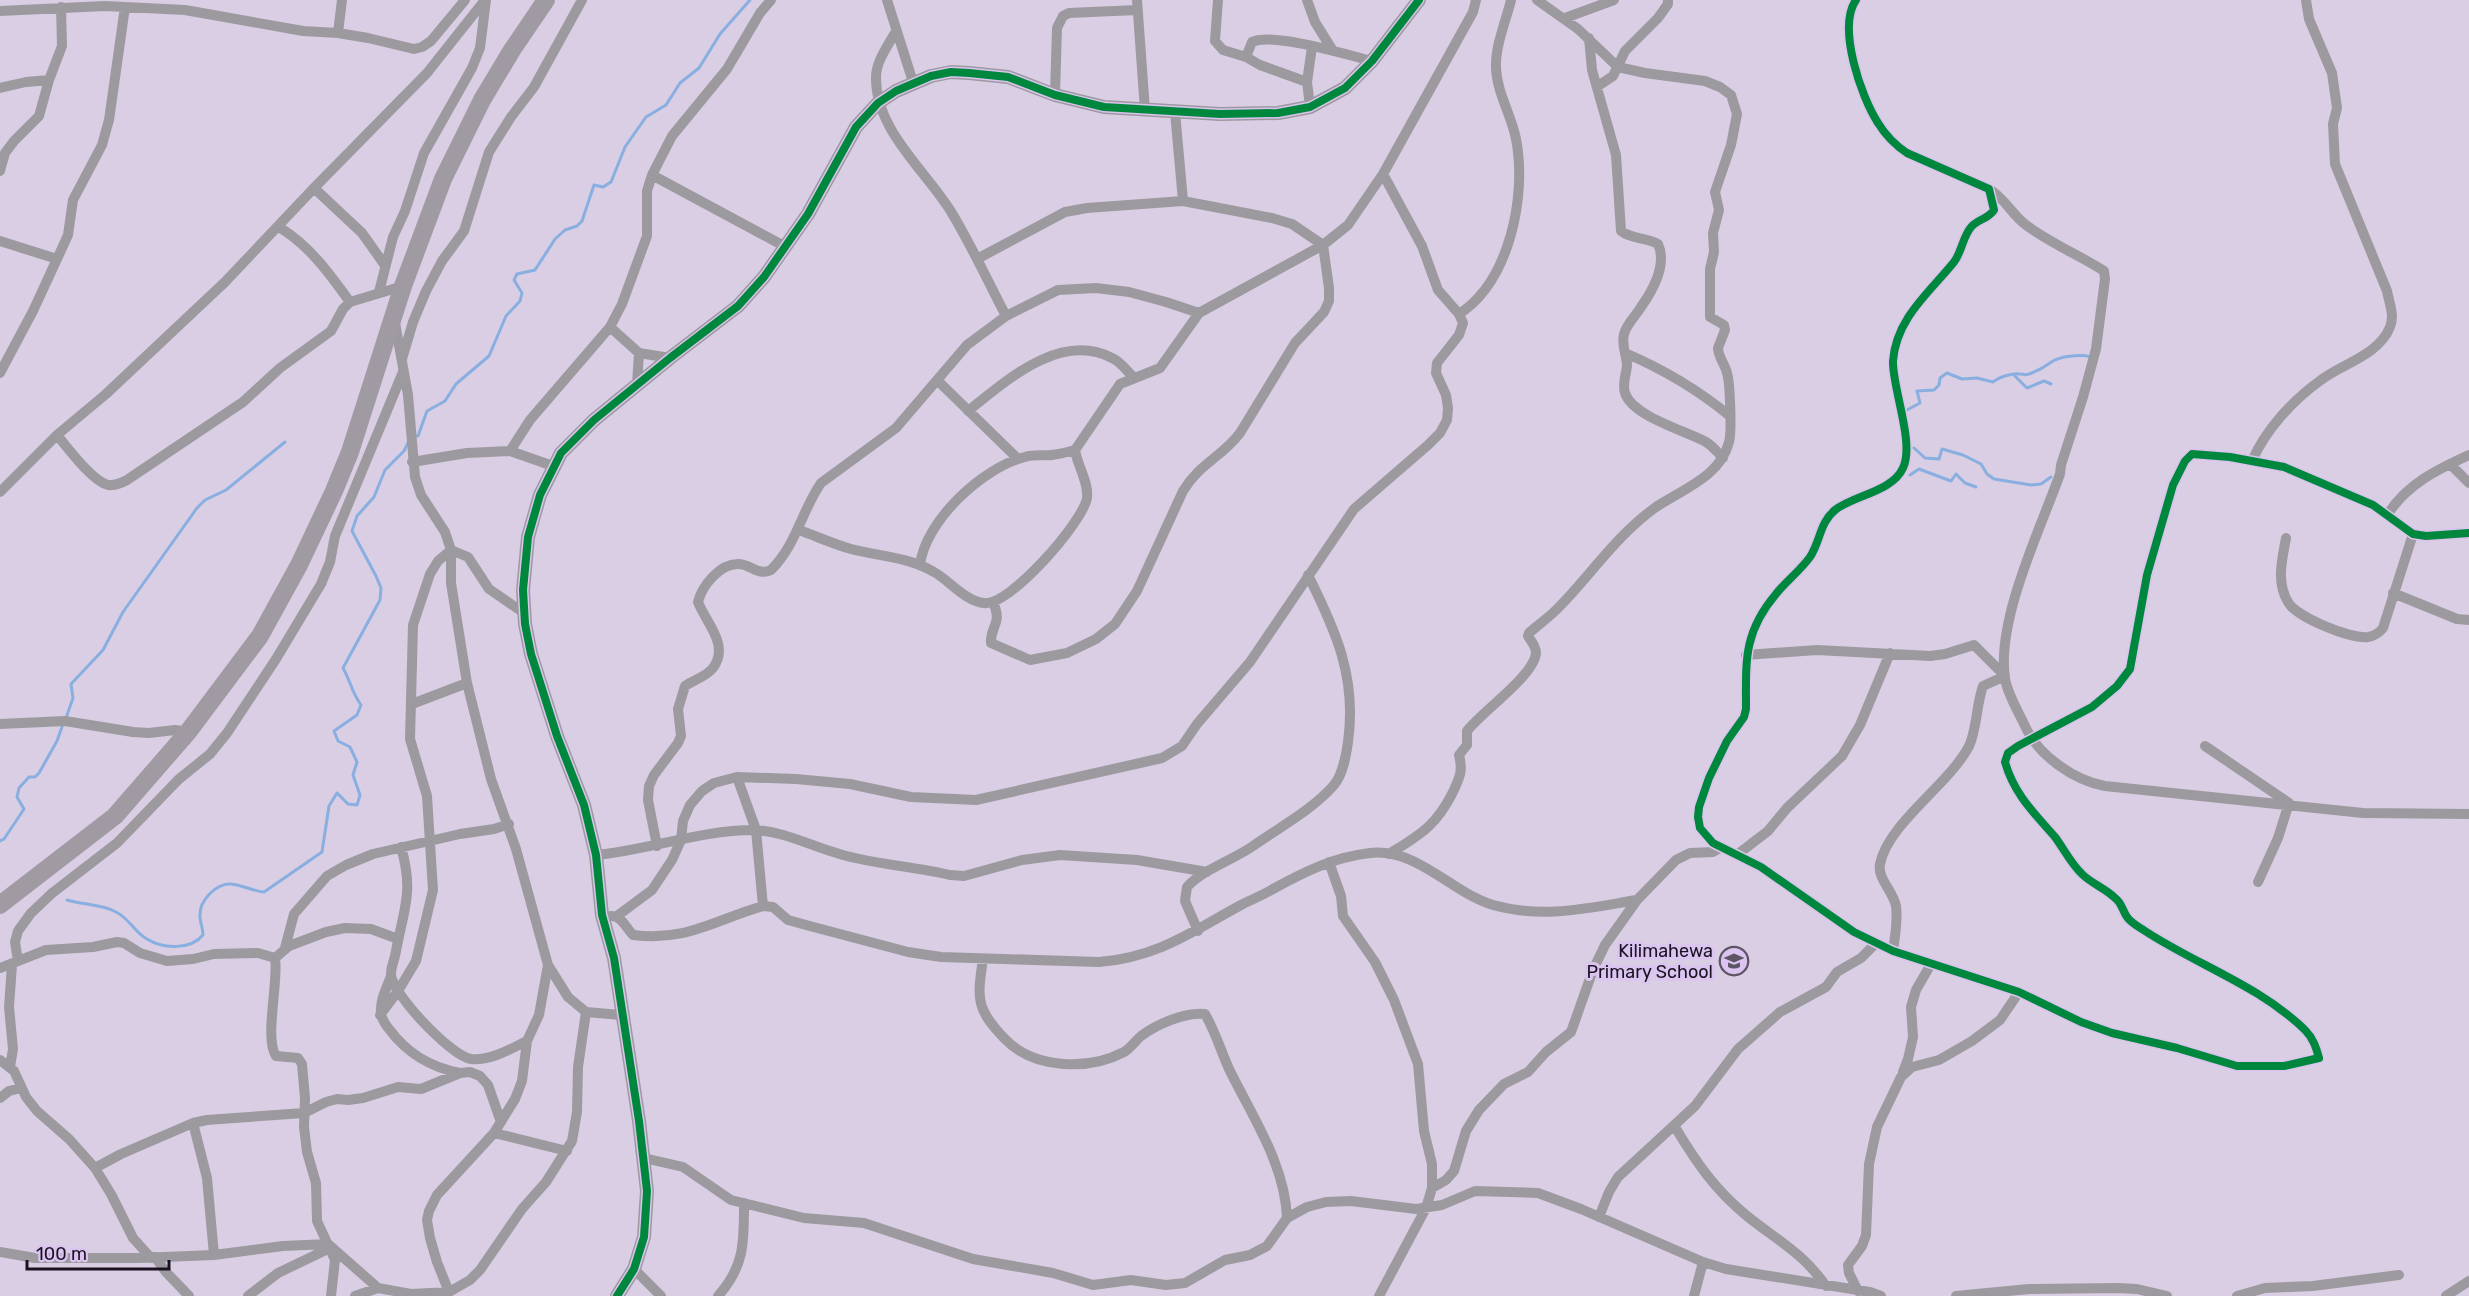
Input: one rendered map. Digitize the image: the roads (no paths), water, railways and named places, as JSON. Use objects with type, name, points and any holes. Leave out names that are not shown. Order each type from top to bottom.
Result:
[{"type":"highway","points":[[0,905],[115,816],[188,732],[260,636],[299,565],[350,452],[403,286],[442,179],[482,100],[546,0]]},
{"type":"street","points":[[338,33],[342,0]]},
{"type":"street","points":[[0,11],[61,7],[125,7],[195,12],[303,31],[338,33],[414,49],[422,47],[436,35],[465,0]]},
{"type":"street","points":[[0,492],[57,435],[106,394],[225,282],[427,73],[485,0]]},
{"type":"street","points":[[379,292],[384,264],[424,153],[472,68],[480,48],[485,0]]},
{"type":"street","points":[[10,1068],[14,1049],[9,1006],[18,931],[31,913],[51,894],[117,843],[179,779],[210,754],[258,689],[321,584],[330,562],[334,536],[403,366],[413,322],[442,261],[464,231],[489,152],[511,117],[534,87],[582,0]]},
{"type":"street","points":[[510,451],[530,420],[610,327],[622,304],[647,236],[647,191],[652,175],[672,136],[727,69],[760,13],[771,0]]},
{"type":"street","points":[[887,0],[913,82]]},
{"type":"street","points":[[1218,0],[1215,41],[1217,45],[1223,50],[1306,82]]},
{"type":"street","points":[[1307,0],[1316,22],[1333,51]]},
{"type":"street","points":[[617,1296],[634,1269],[644,1237],[647,1191],[644,1158],[614,958],[602,915],[596,855],[584,805],[557,736],[531,654],[524,613],[523,590],[528,537],[540,495],[561,453],[594,420],[637,384],[738,306],[764,277],[808,214],[856,127],[879,103],[913,82],[951,72],[969,73],[1008,77],[1055,95],[1104,107],[1175,112],[1278,113],[1310,107],[1345,88],[1372,61],[1419,0]]},
{"type":"street","points":[[799,530],[850,549],[920,564],[971,599],[985,604],[993,602],[1034,570],[1074,525],[1087,499],[1086,486],[1077,465],[1075,450],[1110,396],[1120,384],[1133,376],[1160,368],[1199,314],[1323,245],[1348,225],[1383,174],[1473,12],[1476,0]]},
{"type":"street","points":[[1459,314],[1474,304],[1489,286],[1512,229],[1518,200],[1520,177],[1516,137],[1500,93],[1496,67],[1510,0]]},
{"type":"street","points":[[1389,854],[1424,831],[1445,810],[1462,772],[1459,755],[1467,745],[1467,731],[1506,694],[1526,671],[1535,656],[1536,650],[1528,636],[1529,633],[1559,608],[1590,570],[1638,522],[1655,508],[1704,478],[1723,458],[1729,442],[1729,380],[1718,352],[1720,339],[1725,330],[1724,325],[1710,317],[1708,293],[1714,252],[1713,233],[1719,210],[1715,192],[1736,126],[1735,104],[1726,91],[1705,81],[1618,67],[1589,38],[1537,0]]},
{"type":"street","points":[[1564,18],[1614,0]]},
{"type":"street","points":[[1856,0],[1849,14],[1850,42],[1862,89],[1878,123],[1895,145],[1907,153],[1989,189],[1997,194],[2014,216],[2028,227],[2104,271],[2105,279],[2096,349],[2060,474],[2024,568],[2016,596],[2006,637],[2005,676]]},
{"type":"street","points":[[2252,461],[2264,439],[2286,411],[2320,380],[2377,345],[2392,324],[2386,291],[2335,164],[2333,124],[2337,108],[2332,73],[2309,19],[2306,0]]},
{"type":"street","points":[[1598,86],[1613,76],[1625,51],[1671,1]]},
{"type":"street","points":[[1055,95],[1057,28],[1063,16],[1070,13],[1137,5],[1145,110]]},
{"type":"street","points":[[0,171],[5,153],[39,116],[62,46],[61,7]]},
{"type":"street","points":[[0,373],[33,311],[68,235],[73,200],[92,168],[106,128],[125,7]]},
{"type":"street","points":[[897,31],[876,72],[879,103],[886,122],[945,203],[1006,315]]},
{"type":"street","points":[[1589,38],[1592,70],[1616,154],[1621,231],[1633,238],[1651,240],[1658,244],[1662,252],[1661,263],[1650,293],[1629,322],[1624,333],[1622,348],[1627,362],[1623,387],[1626,397],[1633,405],[1682,433],[1704,441],[1723,458]]},
{"type":"street","points":[[1246,57],[1252,42],[1257,39],[1312,46],[1372,61]]},
{"type":"street","points":[[1310,107],[1306,82],[1312,46]]},
{"type":"street","points":[[0,88],[49,80]]},
{"type":"street","points":[[1175,112],[1183,201]]},
{"type":"street","points":[[602,915],[617,916],[652,890],[672,860],[681,840],[683,821],[690,805],[702,791],[714,783],[737,777],[850,784],[911,797],[968,801],[1162,758],[1174,753],[1182,746],[1197,724],[1250,662],[1359,504],[1440,433],[1447,420],[1446,394],[1436,373],[1437,363],[1459,335],[1463,323],[1459,314],[1438,290],[1422,246],[1383,174]]},
{"type":"street","points":[[652,175],[784,246]]},
{"type":"street","points":[[314,188],[362,233],[384,264]]},
{"type":"street","points":[[1989,189],[1994,210],[1990,216],[1970,228],[1956,260],[1916,303],[1896,349],[1894,370],[1902,407],[1906,454],[1904,465],[1899,474],[1890,482],[1844,503],[1832,512],[1824,522],[1808,560],[1775,594],[1761,614],[1746,655],[1744,717],[1717,761],[1699,807],[1700,828],[1706,837],[1722,848],[1761,867],[1854,932],[1876,943],[1930,964],[2019,992],[2081,1022],[2112,1033],[2177,1048],[2237,1066],[2284,1066],[2319,1058],[2314,1042],[2305,1030],[2266,1000],[2174,950],[2143,930],[2127,917],[2121,903],[2113,895],[2090,882],[2079,872],[2054,836],[2028,808],[2009,775],[2005,762],[2008,753],[2092,707],[2117,686],[2130,669],[2147,575],[2173,485],[2185,461],[2192,454],[2284,467],[2322,482],[2388,514],[2413,534],[2426,536],[2469,533]]},
{"type":"street","points":[[977,259],[1065,212],[1087,208],[1183,201],[1292,224],[1323,245],[1329,288],[1329,301],[1324,312],[1295,343],[1230,446],[1192,476],[1183,490],[1137,591],[1115,624],[1084,646],[1067,653],[1030,660],[991,643],[998,619],[993,602]]},
{"type":"street","points":[[279,226],[295,236],[312,253],[350,302]]},
{"type":"street","points":[[0,241],[57,259]]},
{"type":"street","points":[[57,435],[91,474],[106,484],[116,485],[127,480],[243,402],[280,368],[330,331],[350,302],[403,286]]},
{"type":"street","points":[[657,846],[648,800],[649,786],[681,736],[678,709],[685,686],[712,668],[717,658],[717,637],[698,602],[700,595],[716,574],[730,565],[742,564],[759,572],[771,570],[793,542],[802,518],[821,483],[896,428],[967,345],[1006,315],[1058,290],[1096,288],[1157,299],[1199,314]]},
{"type":"street","points":[[394,319],[412,435],[412,462],[421,495],[445,532],[451,550],[451,583],[467,683],[491,778],[537,918],[548,965],[568,996],[586,1012],[621,1015]]},
{"type":"street","points":[[610,327],[639,353],[670,357]]},
{"type":"street","points":[[968,411],[1015,374],[1040,360],[1066,351],[1089,350],[1114,358],[1133,376]]},
{"type":"street","points":[[637,384],[639,353]]},
{"type":"street","points":[[1625,354],[1654,365],[1677,378],[1730,416]]},
{"type":"street","points":[[937,380],[1018,459]]},
{"type":"street","points":[[920,564],[926,539],[972,486],[1018,459],[1075,450]]},
{"type":"street","points":[[412,462],[467,453],[510,451],[553,466]]},
{"type":"street","points":[[2388,514],[2394,504],[2418,483],[2436,470],[2469,455]]},
{"type":"street","points":[[2450,464],[2469,483]]},
{"type":"street","points":[[2286,538],[2280,585],[2289,604],[2307,618],[2355,636],[2367,637],[2378,634],[2384,628],[2413,534]]},
{"type":"street","points":[[451,550],[468,557],[489,589],[524,613]]},
{"type":"street","points":[[380,1015],[417,961],[433,890],[427,796],[410,739],[413,625],[430,574],[438,561],[451,550]]},
{"type":"street","points":[[1198,931],[1185,901],[1184,893],[1192,882],[1246,851],[1309,807],[1335,784],[1342,768],[1350,728],[1350,696],[1346,667],[1337,635],[1308,575]]},
{"type":"street","points":[[2393,593],[2457,619],[2469,620]]},
{"type":"street","points":[[1746,655],[1818,650],[1930,656],[1974,645],[2005,676],[2031,740],[2055,763],[2091,783],[2166,794],[2289,803],[2363,813],[2469,814]]},
{"type":"street","points":[[1738,854],[1768,831],[1787,808],[1842,756],[1860,725],[1890,653]]},
{"type":"street","points":[[1893,951],[1897,922],[1896,907],[1880,872],[1885,849],[1892,837],[1936,789],[1968,748],[1983,686],[2005,676]]},
{"type":"street","points":[[412,704],[467,683]]},
{"type":"street","points":[[0,724],[65,721],[133,732],[175,730],[188,732]]},
{"type":"street","points":[[2205,746],[2289,803]]},
{"type":"street","points":[[737,777],[756,830],[763,906]]},
{"type":"street","points":[[2258,882],[2278,838],[2289,803]]},
{"type":"street","points":[[285,948],[294,914],[327,876],[346,865],[373,854],[459,834],[494,829],[508,824]]},
{"type":"street","points":[[596,855],[756,830],[850,857],[950,875],[964,876],[1022,860],[1060,855],[1137,860],[1207,872]]},
{"type":"street","points":[[401,847],[409,883],[407,903],[391,976],[381,1002],[380,1015],[395,1037],[420,1059],[460,1073]]},
{"type":"street","points":[[1432,1188],[1446,1180],[1454,1171],[1466,1131],[1479,1110],[1504,1084],[1528,1072],[1546,1052],[1571,1032],[1593,970],[1605,945],[1637,900],[1676,860],[1690,853],[1713,852],[1722,848]]},
{"type":"street","points":[[617,916],[633,935],[662,937],[697,931],[763,906],[772,907],[788,920],[908,952],[940,957],[1077,962],[1122,960],[1165,946],[1198,931],[1239,906],[1329,862],[1374,852],[1407,858],[1427,867],[1471,896],[1493,905],[1518,910],[1569,912],[1637,900]]},
{"type":"street","points":[[1329,862],[1341,896],[1343,916],[1375,962],[1394,1000],[1418,1064],[1424,1131],[1432,1164],[1432,1188],[1426,1208],[1379,1296]]},
{"type":"street","points":[[331,1296],[335,1260],[317,1221],[316,1183],[307,1152],[301,1060],[290,1056],[276,1056],[273,1051],[275,958],[285,948],[326,932],[345,928],[371,929],[398,939]]},
{"type":"street","points":[[0,968],[53,948],[93,947],[117,942],[124,943],[140,953],[166,960],[214,954],[251,953],[275,958]]},
{"type":"street","points":[[1599,1217],[1618,1177],[1675,1127],[1695,1106],[1738,1048],[1761,1027],[1801,999],[1827,987],[1837,972],[1861,958],[1876,943]]},
{"type":"street","points":[[983,959],[979,986],[980,1005],[985,1016],[1008,1042],[1025,1055],[1043,1061],[1061,1064],[1104,1059],[1125,1052],[1150,1030],[1190,1015],[1205,1014],[1273,1156],[1284,1194],[1287,1218]]},
{"type":"street","points":[[1858,1291],[1849,1273],[1848,1264],[1862,1246],[1866,1235],[1872,1145],[1877,1127],[1901,1077],[1911,1049],[1911,1007],[1916,990],[1930,964]]},
{"type":"street","points":[[449,1292],[436,1262],[430,1238],[427,1220],[429,1211],[437,1195],[494,1133],[522,1080],[527,1041],[538,1015],[548,965]]},
{"type":"street","points":[[391,976],[398,991],[411,1008],[458,1055],[469,1059],[484,1058],[527,1041]]},
{"type":"street","points":[[1901,1077],[1912,1067],[1939,1060],[1972,1041],[2000,1020],[2019,992]]},
{"type":"street","points":[[0,1252],[35,1258],[153,1258],[214,1255],[283,1246],[329,1246],[378,1288],[414,1295],[449,1292],[470,1280],[480,1270],[522,1209],[546,1182],[567,1151],[575,1130],[578,1067],[586,1012]]},
{"type":"street","points":[[0,1060],[10,1068],[37,1111],[69,1139],[94,1168],[117,1204],[134,1238],[189,1296]]},
{"type":"street","points":[[94,1168],[193,1123],[304,1113],[337,1099],[363,1098],[398,1088],[421,1089],[460,1073],[470,1072],[480,1076],[488,1085],[501,1122]]},
{"type":"street","points":[[0,1098],[9,1091],[21,1088]]},
{"type":"street","points":[[193,1123],[207,1178],[214,1255]]},
{"type":"street","points":[[1675,1127],[1707,1178],[1747,1215],[1796,1251],[1826,1286]]},
{"type":"street","points":[[494,1133],[567,1151]]},
{"type":"street","points":[[644,1158],[683,1167],[703,1179],[722,1195],[744,1203],[804,1218],[864,1223],[973,1259],[1053,1273],[1093,1285],[1131,1280],[1166,1285],[1185,1283],[1225,1260],[1250,1255],[1267,1246],[1287,1218],[1307,1207],[1326,1202],[1368,1202],[1407,1209],[1426,1208],[1442,1205],[1475,1191],[1538,1193],[1702,1262],[1726,1269],[1881,1296]]},
{"type":"street","points":[[718,1296],[736,1272],[741,1255],[744,1203]]},
{"type":"street","points":[[248,1296],[278,1273],[329,1246]]},
{"type":"street","points":[[1694,1296],[1702,1262]]},
{"type":"street","points":[[634,1269],[661,1296]]},
{"type":"street","points":[[2237,1296],[2265,1288],[2313,1286],[2399,1275]]},
{"type":"street","points":[[2446,1296],[2469,1281]]},
{"type":"street","points":[[355,1296],[378,1288]]},
{"type":"street","points":[[1956,1296],[2029,1288],[2137,1289],[2167,1296]]},
{"type":"waterway","points":[[415,436],[418,436],[427,411],[445,401],[456,384],[489,356],[506,316],[520,301],[522,293],[514,280],[517,274],[535,270],[555,239],[565,230],[577,226],[582,221],[594,185],[603,187],[611,182],[625,147],[646,117],[666,105],[680,83],[699,68],[720,34],[750,0]]},
{"type":"waterway","points":[[1905,411],[1920,403],[1917,391],[1934,390],[1939,385],[1940,378],[1947,373],[1962,379],[1977,378],[1993,382],[2010,375],[2029,374],[2064,357],[2091,357]]},
{"type":"waterway","points":[[2014,375],[2027,388],[2044,381],[2051,384]]},
{"type":"waterway","points":[[67,900],[105,907],[116,912],[143,936],[161,945],[184,945],[198,940],[203,935],[200,910],[205,899],[214,890],[225,884],[231,884],[264,892],[322,852],[329,806],[337,793],[348,804],[357,805],[360,795],[353,775],[357,762],[350,747],[338,741],[334,731],[357,715],[361,705],[343,668],[380,600],[381,588],[352,531],[357,516],[374,497],[385,470],[404,451],[409,441]]},
{"type":"waterway","points":[[66,718],[73,698],[71,684],[103,650],[123,612],[197,508],[205,500],[226,490],[285,442]]},
{"type":"waterway","points":[[1914,448],[1925,458],[1939,459],[1942,449],[1963,455],[1981,464],[1987,474],[1994,479],[2031,485],[2041,484],[2051,477]]},
{"type":"waterway","points":[[1910,475],[1919,469],[1951,481],[1956,474],[1965,483],[1976,487]]},
{"type":"waterway","points":[[0,841],[4,839],[24,809],[17,797],[19,788],[29,777],[35,777],[39,773],[57,741],[63,724]]},
{"type":"place","name":"Kilimahewa Primary School","points":[[1734,961]]}]
